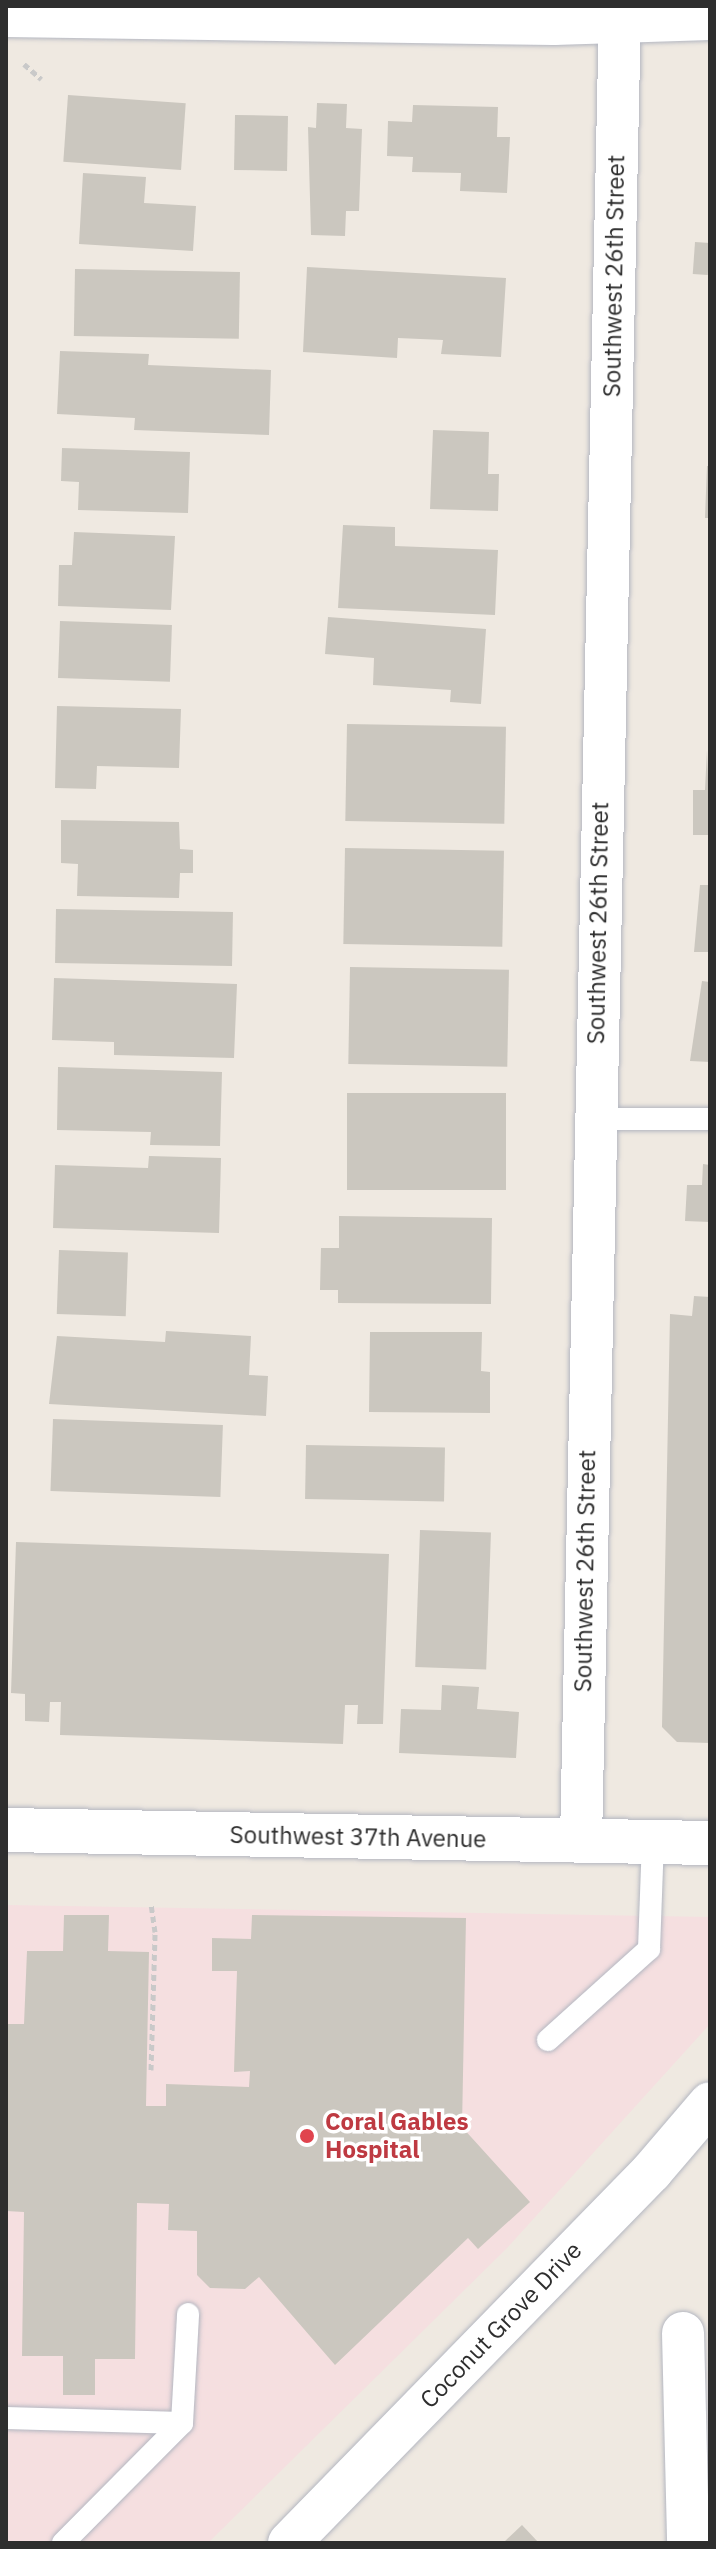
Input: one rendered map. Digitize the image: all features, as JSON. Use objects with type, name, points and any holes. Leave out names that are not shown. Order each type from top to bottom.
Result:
[{"type":"main road","name":"Southwest 37th Avenue","points":[[6,1830],[710,1843]]},
{"type":"street","points":[[6,16],[620,14],[710,19]]},
{"type":"street","name":"Southwest 26th Street","points":[[581,1841],[593,1119],[620,14]]},
{"type":"street","name":"Coconut Grove Drive","points":[[289,2543],[652,2171],[710,2103]]},
{"type":"street","points":[[683,2333],[688,2543]]},
{"type":"lane","points":[[593,1119],[710,1119]]},
{"type":"lane","points":[[548,2040],[649,1949],[653,1842]]},
{"type":"lane","points":[[63,2543],[182,2423],[188,2314]]},
{"type":"lane","points":[[6,2418],[182,2423]]},
{"type":"path","points":[[17,58],[41,79]]},
{"type":"path","points":[[151,1903],[155,1932],[151,2070]]},
{"type":"shaded area","name":"Coral Gables Hospital","points":[[6,1905],[710,1917],[710,2024],[507,2248],[208,2543],[6,2543]]},
{"type":"building","points":[[68,95],[186,103],[181,170],[63,162]]},
{"type":"building","points":[[317,103],[347,104],[346,128],[362,129],[359,211],[346,211],[345,236],[311,235],[308,127],[316,128]]},
{"type":"building","points":[[413,105],[498,107],[497,137],[510,137],[507,193],[460,191],[461,173],[412,172],[413,157],[387,156],[388,121],[412,122]]},
{"type":"building","points":[[235,115],[288,116],[287,171],[234,170]]},
{"type":"building","points":[[83,173],[146,177],[144,203],[196,206],[193,251],[79,244]]},
{"type":"building","points":[[695,242],[710,243],[708,275],[693,274]]},
{"type":"building","points":[[307,267],[506,278],[501,357],[441,354],[443,340],[398,338],[397,358],[303,352]]},
{"type":"building","points":[[75,269],[240,272],[239,339],[74,336]]},
{"type":"building","points":[[60,351],[149,354],[148,365],[271,370],[269,435],[134,430],[135,418],[57,414]]},
{"type":"building","points":[[433,430],[489,432],[488,474],[499,474],[498,511],[430,509]]},
{"type":"building","points":[[62,448],[190,452],[188,513],[78,510],[79,482],[61,481]]},
{"type":"building","points":[[707,466],[710,466],[710,518],[705,518]]},
{"type":"building","points":[[343,525],[395,527],[395,546],[498,550],[495,615],[338,608]]},
{"type":"building","points":[[74,532],[175,536],[171,610],[58,606],[59,565],[72,565]]},
{"type":"building","points":[[328,617],[486,629],[481,704],[450,702],[451,690],[373,685],[374,658],[325,654]]},
{"type":"building","points":[[60,621],[172,625],[170,682],[58,678]]},
{"type":"building","points":[[57,706],[181,709],[179,768],[97,766],[96,789],[55,788]]},
{"type":"building","points":[[347,724],[506,727],[504,824],[345,821]]},
{"type":"building","points":[[707,750],[710,835],[693,835],[693,790],[705,790]]},
{"type":"building","points":[[61,820],[179,822],[180,849],[193,850],[193,873],[180,873],[179,898],[77,896],[78,864],[61,863]]},
{"type":"building","points":[[345,848],[504,851],[502,947],[343,944]]},
{"type":"building","points":[[700,885],[710,885],[710,952],[694,952]]},
{"type":"building","points":[[56,909],[233,912],[232,966],[55,963]]},
{"type":"building","points":[[350,967],[509,970],[507,1067],[348,1064]]},
{"type":"building","points":[[54,978],[237,984],[234,1058],[114,1055],[114,1042],[52,1040]]},
{"type":"building","points":[[702,981],[710,982],[710,1062],[690,1061]]},
{"type":"building","points":[[58,1067],[222,1072],[220,1146],[150,1145],[151,1132],[57,1130]]},
{"type":"building","points":[[347,1093],[506,1093],[506,1190],[347,1190]]},
{"type":"building","points":[[149,1156],[221,1158],[219,1233],[53,1228],[55,1165],[148,1168]]},
{"type":"building","points":[[703,1164],[710,1165],[710,1222],[685,1221],[687,1185],[702,1185]]},
{"type":"building","points":[[339,1216],[492,1218],[491,1304],[338,1303],[338,1290],[320,1290],[321,1248],[339,1248]]},
{"type":"building","points":[[59,1250],[128,1252],[126,1316],[57,1314]]},
{"type":"building","points":[[694,1296],[710,1297],[710,1743],[677,1742],[662,1727],[670,1314],[692,1316]]},
{"type":"building","points":[[166,1331],[251,1336],[249,1375],[268,1376],[266,1416],[49,1404],[57,1336],[165,1342]]},
{"type":"building","points":[[370,1332],[482,1332],[481,1371],[490,1372],[490,1413],[369,1412]]},
{"type":"building","points":[[53,1419],[223,1425],[220,1497],[50,1491]]},
{"type":"building","points":[[306,1445],[445,1447],[444,1501],[305,1499]]},
{"type":"building","points":[[420,1530],[491,1532],[486,1669],[415,1667]]},
{"type":"building","points":[[16,1542],[389,1554],[383,1724],[357,1724],[358,1705],[345,1705],[343,1744],[60,1735],[61,1702],[50,1702],[49,1722],[25,1721],[25,1694],[11,1693]]},
{"type":"building","points":[[442,1685],[479,1687],[477,1709],[519,1712],[516,1758],[399,1753],[401,1709],[441,1710]]},
{"type":"building","points":[[64,1915],[109,1915],[108,1951],[149,1952],[146,2106],[166,2106],[166,2084],[249,2087],[250,2071],[234,2072],[237,1971],[212,1971],[212,1938],[251,1939],[252,1915],[466,1918],[462,2127],[530,2202],[478,2249],[468,2238],[335,2365],[259,2277],[245,2289],[210,2288],[197,2275],[197,2231],[168,2230],[169,2204],[137,2203],[135,2359],[95,2359],[95,2395],[63,2395],[63,2356],[22,2356],[24,2212],[6,2211],[6,2024],[24,2024],[27,1951],[63,1951]]},
{"type":"building","points":[[522,2525],[539,2543],[503,2543]]},
{"type":"place","name":"Coral Gables Hospital","points":[[307,2136]]}]
